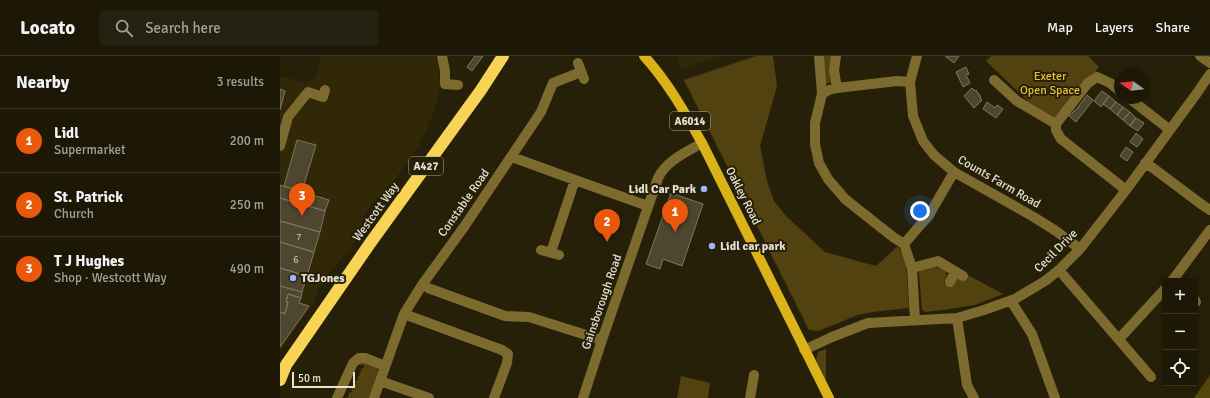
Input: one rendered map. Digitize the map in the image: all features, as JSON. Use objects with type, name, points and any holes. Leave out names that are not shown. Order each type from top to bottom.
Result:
[{"type":"highway","name":"Westcott Way","points":[[280,380],[283,367],[504,56]]},
{"type":"main road","name":"Oakley Road","points":[[644,56],[686,114],[702,143],[829,398]]},
{"type":"street","points":[[442,56],[445,84],[458,85]]},
{"type":"street","points":[[818,56],[822,94],[815,124],[815,144],[819,163],[828,179],[845,199],[904,244],[912,268],[915,320]]},
{"type":"street","points":[[836,56],[834,70],[837,88]]},
{"type":"street","name":"Counts Farm Road","points":[[917,56],[910,82],[913,116],[923,141],[934,155],[954,172],[1032,216],[1056,231],[1080,249]]},
{"type":"street","points":[[1200,56],[1210,63]]},
{"type":"street","name":"Constable Road","points":[[374,398],[404,314],[422,285],[464,227],[512,156],[540,112],[553,83],[581,72]]},
{"type":"street","name":"Cecil Drive","points":[[804,350],[868,323],[957,318],[1011,301],[1045,281],[1059,270],[1080,249],[1126,190],[1210,74]]},
{"type":"street","points":[[1114,86],[1097,77],[1088,83],[1056,124],[1056,130],[1061,139],[1126,190]]},
{"type":"street","points":[[994,80],[1017,101],[1056,124]]},
{"type":"street","points":[[822,94],[837,88],[897,81],[910,82]]},
{"type":"street","points":[[280,146],[288,117],[308,92],[321,91]]},
{"type":"street","points":[[1137,104],[1170,130]]},
{"type":"street","name":"Gainsborough Road","points":[[583,398],[661,171],[666,165],[702,143]]},
{"type":"street","points":[[512,156],[648,206]]},
{"type":"street","points":[[1145,164],[1209,206]]},
{"type":"street","points":[[904,244],[929,216],[954,172]]},
{"type":"street","points":[[550,252],[575,180]]},
{"type":"street","points":[[1176,278],[1210,230]]},
{"type":"street","points":[[912,268],[938,262],[959,274],[950,282]]},
{"type":"street","points":[[1059,270],[1151,377]]},
{"type":"street","points":[[428,288],[443,289],[505,316],[529,317],[602,340]]},
{"type":"street","points":[[1119,339],[1162,292]]},
{"type":"street","points":[[1011,301],[1032,334],[1055,398]]},
{"type":"street","points":[[404,314],[502,350],[508,354],[507,363],[494,398]]},
{"type":"street","points":[[957,318],[967,385],[974,398]]},
{"type":"street","points":[[337,398],[353,363],[359,358],[365,358],[385,366]]},
{"type":"street","points":[[750,398],[754,375]]},
{"type":"street","points":[[380,381],[429,398]]},
{"type":"shaded area","points":[[321,56],[436,56],[440,79],[439,93],[428,126],[418,146],[390,187],[373,202],[363,217],[365,226],[362,233],[322,281],[313,304],[280,351],[280,76],[306,83],[315,78]]},
{"type":"shaded area","points":[[678,56],[719,56],[680,69]]},
{"type":"shaded area","points":[[1210,375],[1210,398],[1194,398]]},
{"type":"green space","points":[[756,56],[773,56],[777,86],[760,146],[767,181],[774,201],[786,216],[825,252],[876,266],[898,246],[906,263],[909,308],[858,315],[818,331],[809,330],[684,80]]},
{"type":"green space","points":[[822,56],[832,56],[833,82],[825,84]]},
{"type":"green space","name":"Exeter Open Space","points":[[991,56],[1088,56],[1099,67],[1063,112],[1056,118],[1030,103],[986,61]]},
{"type":"green space","points":[[933,266],[945,271],[946,279],[944,283],[951,286],[955,279],[966,274],[1003,294],[975,305],[925,312],[922,310],[919,270]]},
{"type":"green space","points":[[826,349],[825,379],[816,359],[818,352]]},
{"type":"green space","points":[[362,361],[377,368],[378,372],[369,398],[347,398],[349,393],[352,392],[351,389],[353,388],[353,385],[356,384],[355,381],[358,380],[357,377],[360,376],[359,373],[361,372],[361,369],[364,368],[363,365],[356,365]]},
{"type":"green space","points":[[681,376],[710,383],[708,398],[677,398]]},
{"type":"building","points":[[475,56],[483,56],[472,71],[467,67]]},
{"type":"building","points":[[945,56],[959,56],[954,63]]},
{"type":"building","points":[[966,67],[969,74],[966,75],[970,83],[963,87],[956,72]]},
{"type":"building","points":[[972,88],[975,91],[976,90],[982,100],[974,108],[964,96]]},
{"type":"building","points":[[280,89],[285,91],[280,110]]},
{"type":"building","points":[[1102,91],[1109,96],[1101,107],[1094,101]]},
{"type":"building","points":[[1087,95],[1093,100],[1076,122],[1069,116],[1076,110]]},
{"type":"building","points":[[1109,96],[1114,100],[1114,104],[1110,109],[1103,104]]},
{"type":"building","points":[[987,102],[995,108],[997,105],[1003,109],[996,118],[983,109]]},
{"type":"building","points":[[1114,104],[1119,104],[1123,107],[1117,115],[1110,109]]},
{"type":"building","points":[[1123,107],[1130,112],[1123,120],[1117,115]]},
{"type":"building","points":[[1130,112],[1136,118],[1130,126],[1123,120]]},
{"type":"building","points":[[1136,118],[1144,123],[1138,131],[1130,126]]},
{"type":"building","points":[[1136,133],[1143,139],[1137,147],[1130,142]]},
{"type":"building","points":[[297,140],[316,145],[302,191],[284,186]]},
{"type":"building","points":[[1126,147],[1133,152],[1127,161],[1120,156]]},
{"type":"building","points":[[280,185],[329,200],[325,211],[280,198]]},
{"type":"building","points":[[671,193],[703,204],[682,266],[663,259],[660,269],[646,264]]},
{"type":"building","points":[[280,198],[325,211],[320,232],[280,221]]},
{"type":"building","points":[[280,221],[320,232],[314,252],[280,242]]},
{"type":"building","points":[[280,242],[314,252],[307,276],[280,268]]},
{"type":"building","name":"TGJones","points":[[280,268],[307,276],[302,292],[280,286]]},
{"type":"building","points":[[280,286],[302,292],[301,298],[288,294],[285,314],[280,312]]},
{"type":"building","points":[[288,294],[301,298],[299,303],[309,306],[280,347],[280,312],[285,314]]},
{"type":"place","name":"Lidl Car Park","points":[[704,189]]},
{"type":"place","name":"T J Hughes","points":[[302,216]]},
{"type":"place","name":"Lidl","points":[[675,232]]},
{"type":"place","name":"St. Patrick","points":[[607,242]]},
{"type":"place","name":"Lidl car park","points":[[712,246]]},
{"type":"place","name":"TGJones","points":[[293,278]]}]
